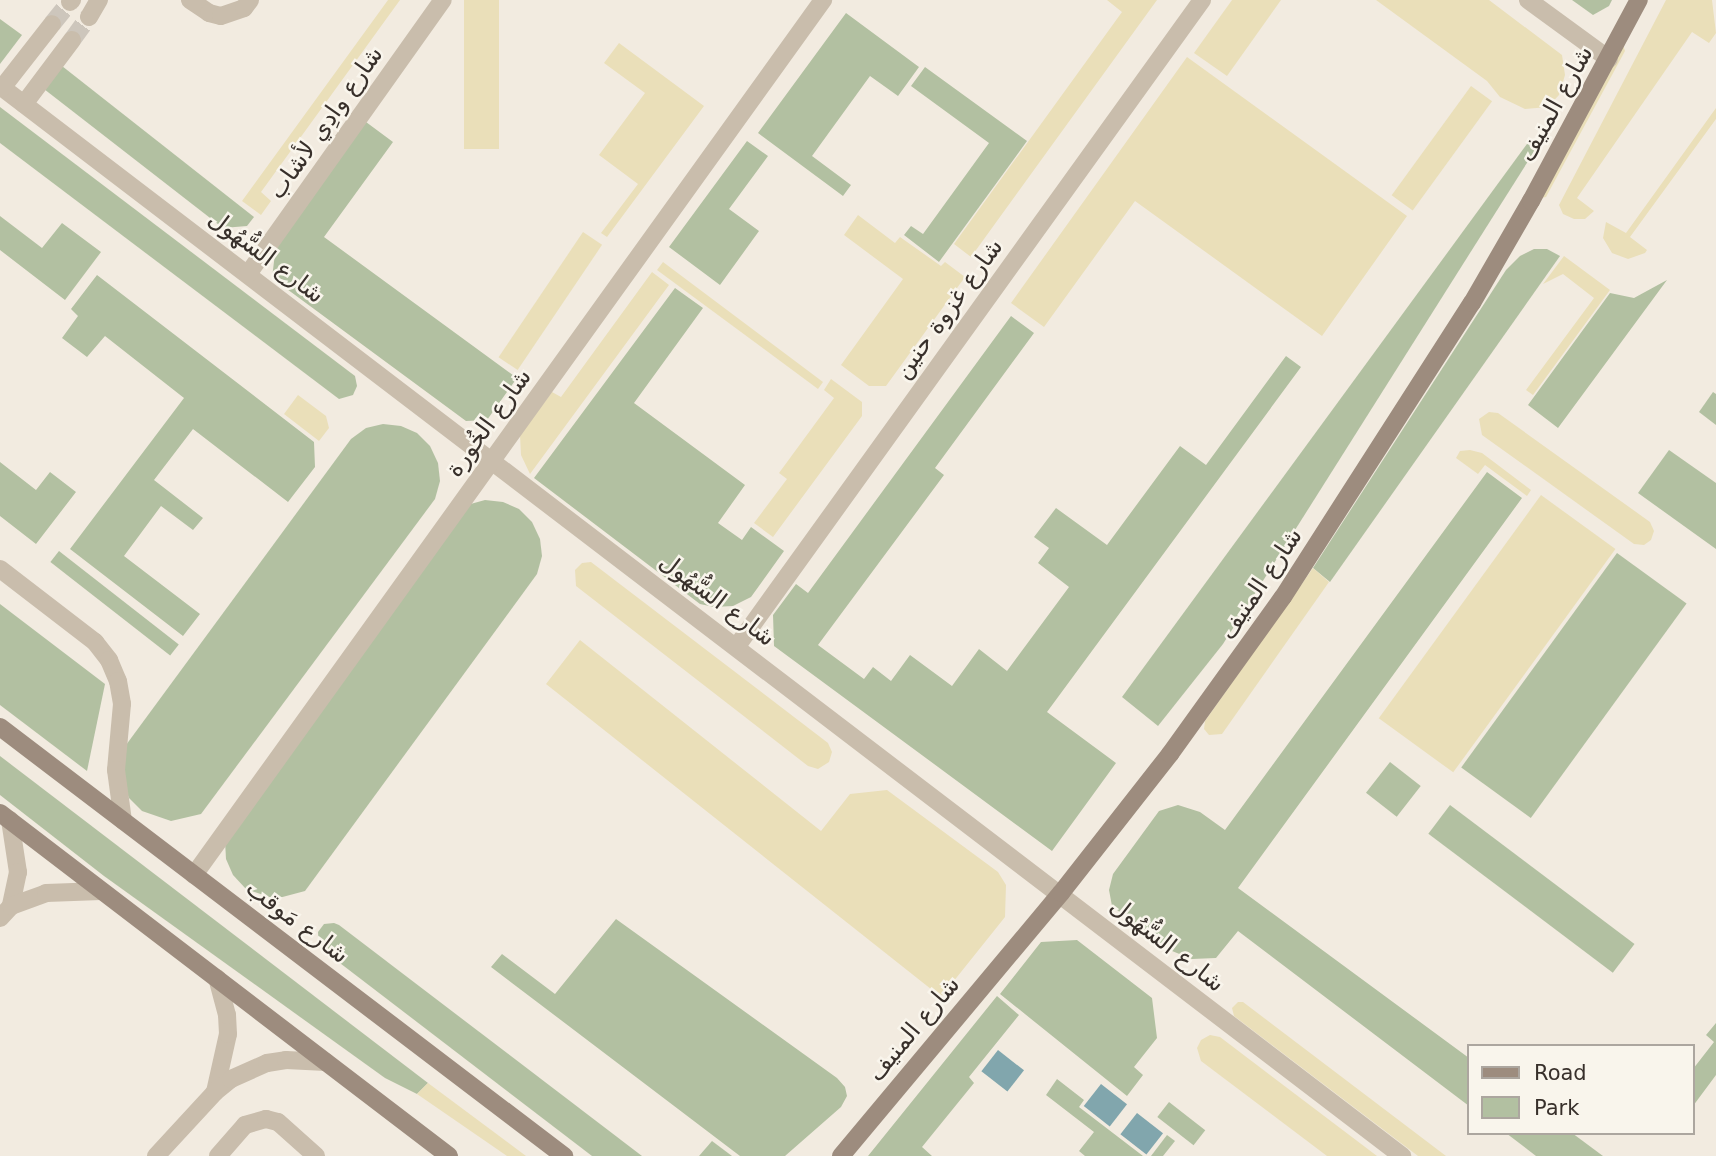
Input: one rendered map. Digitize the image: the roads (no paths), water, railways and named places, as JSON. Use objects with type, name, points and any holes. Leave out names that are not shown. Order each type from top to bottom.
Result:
[{"type":"street","points":[[89,17],[99,0]]},
{"type":"street","points":[[190,0],[209,13],[221,16],[244,8],[250,0]]},
{"type":"street","name":"شارع وادِي لأشاب","points":[[248,274],[443,0]]},
{"type":"street","name":"شارع الخُورة","points":[[194,875],[823,0]]},
{"type":"street","name":"شارع غزوة حنين","points":[[737,646],[1202,0]]},
{"type":"street","points":[[1528,0],[1609,59]]},
{"type":"street","name":"شارع المنيف","points":[[830,1156],[844,1150],[1060,892],[1170,754],[1290,586],[1472,303],[1609,59],[1639,0]]},
{"type":"street","points":[[1,87],[52,24]]},
{"type":"street","points":[[24,104],[72,40]]},
{"type":"street","name":"شارع السُّهُول","points":[[1,87],[1060,892],[1402,1156]]},
{"type":"street","points":[[0,569],[95,642],[109,660],[118,681],[122,704],[116,770],[123,821]]},
{"type":"street","name":"شارع مَوقب","points":[[0,727],[564,1156]]},
{"type":"street","points":[[5,817],[449,1156]]},
{"type":"street","points":[[5,817],[17,863],[6,912]]},
{"type":"street","points":[[6,912],[46,893],[101,891]]},
{"type":"street","points":[[215,1092],[228,1034],[227,1015],[217,978]]},
{"type":"street","points":[[156,1156],[215,1092],[248,1070],[267,1063],[296,1059],[326,1062]]},
{"type":"street","points":[[218,1156],[245,1125],[266,1119],[278,1122],[316,1156]]},
{"type":"water","points":[[998,1050],[1024,1070],[1007,1092],[981,1071]]},
{"type":"water","points":[[1101,1084],[1127,1104],[1110,1126],[1084,1106]]},
{"type":"water","points":[[1137,1113],[1163,1133],[1146,1155],[1120,1134]]},
{"type":"tunnel","points":[[52,24],[70,2]]},
{"type":"tunnel","points":[[72,40],[89,17]]}]
